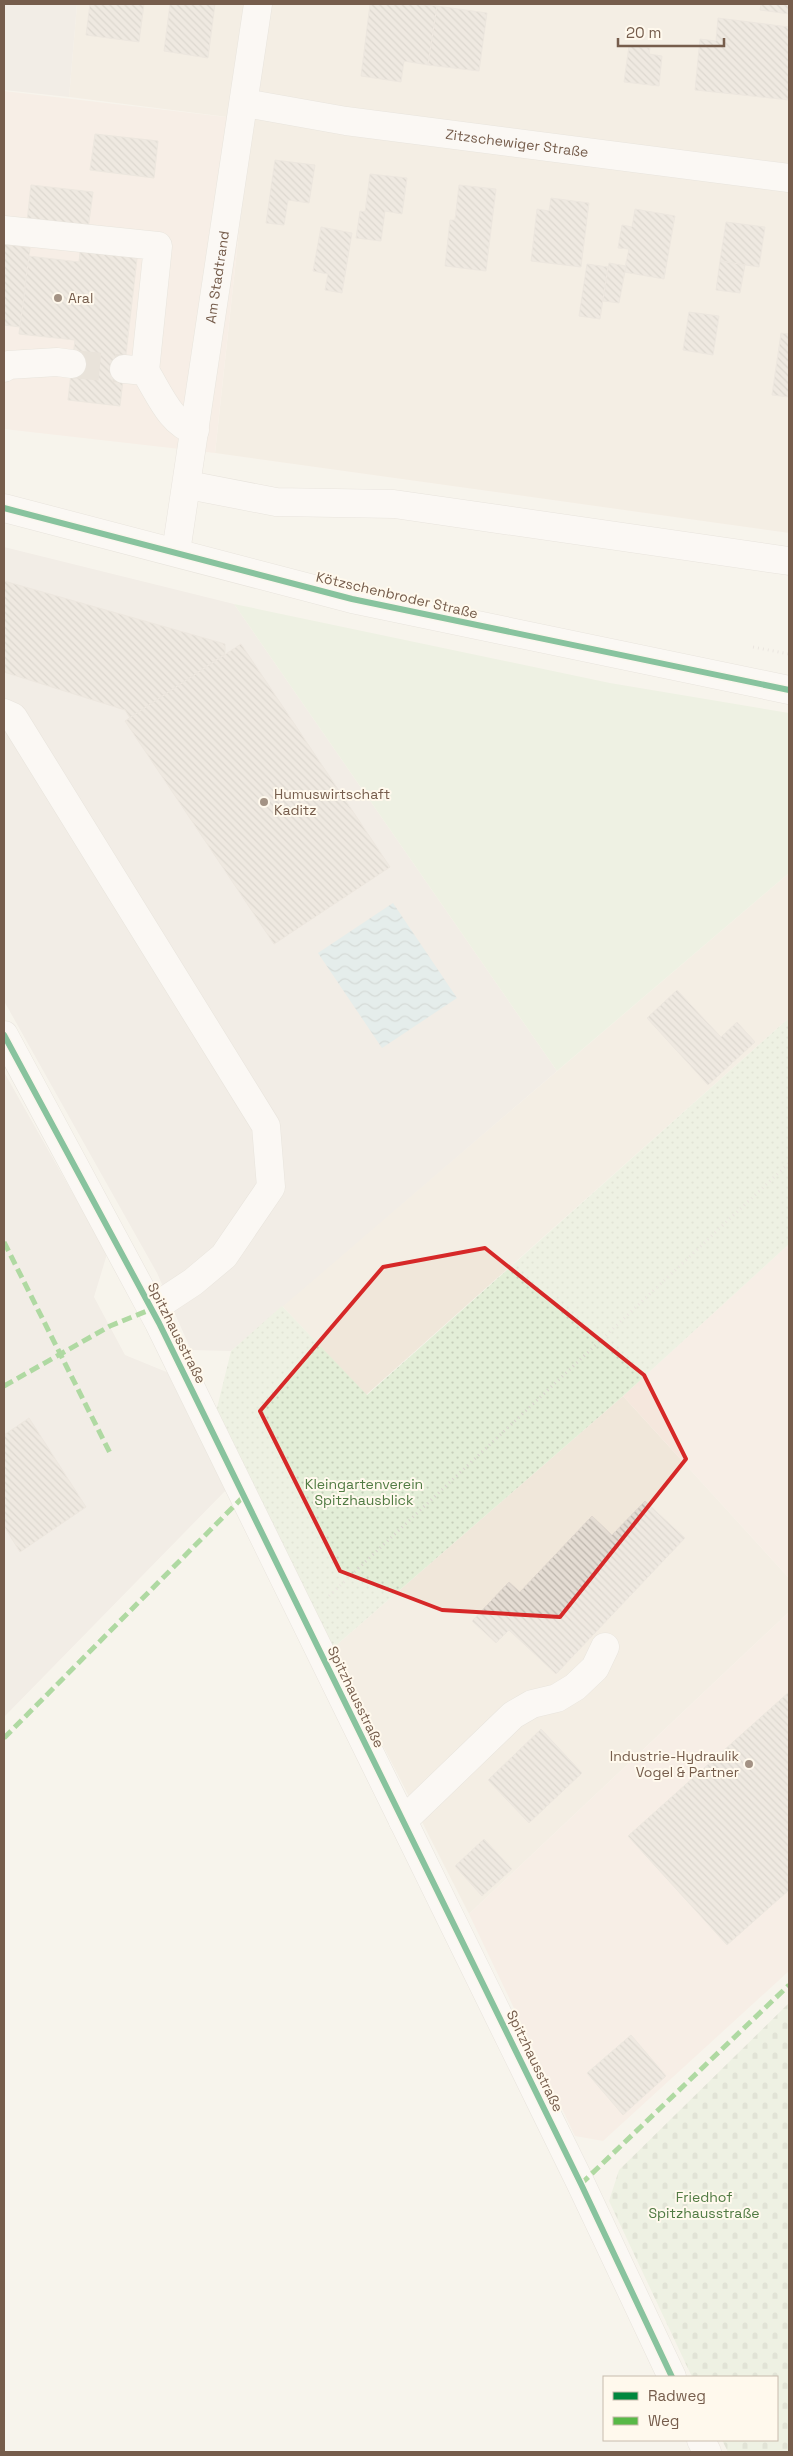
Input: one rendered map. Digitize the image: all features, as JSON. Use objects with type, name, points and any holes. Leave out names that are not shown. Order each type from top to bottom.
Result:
[{"type":"street","name":"Am Stadtrand","points":[[176,552],[188,484],[258,4]]},
{"type":"street","name":"Zitzschewiger Straße","points":[[245,103],[346,121],[789,178]]},
{"type":"street","points":[[4,230],[158,246],[135,370],[177,421],[185,428],[195,430]]},
{"type":"street","points":[[4,368],[8,365],[72,364]]},
{"type":"street","points":[[188,484],[276,502],[394,504],[789,561]]},
{"type":"street","name":"Kötzschenbroder Straße","points":[[4,508],[352,599],[789,690]]},
{"type":"street","points":[[4,713],[13,717],[266,1126],[271,1187],[224,1256],[193,1282],[152,1309]]},
{"type":"street","name":"Spitzhausstraße","points":[[4,1035],[152,1309],[581,2184],[672,2376]]},
{"type":"street","points":[[403,1821],[513,1715],[532,1704],[556,1698],[575,1687],[595,1668],[604,1646]]},
{"type":"path","points":[[302,1613],[320,1604],[789,1163]]},
{"type":"highlighted area","points":[[485,1248],[644,1375],[686,1459],[560,1617],[442,1610],[340,1571],[260,1411],[383,1267]]},
{"type":"shaded area","points":[[4,4],[77,4],[69,97],[4,90]]},
{"type":"shaded area","points":[[77,4],[789,4],[789,533],[215,453],[251,120],[69,97]]},
{"type":"shaded area","points":[[4,91],[251,120],[215,453],[4,429]]},
{"type":"shaded area","name":"Humuswirtschaft Kaditz","points":[[4,547],[234,604],[557,1071],[231,1351],[191,1350],[157,1273],[4,1001]]},
{"type":"shaded area","points":[[789,873],[789,1018],[366,1395],[282,1306]]},
{"type":"shaded area","points":[[4,1072],[107,1254],[94,1297],[125,1355],[169,1373],[227,1489],[4,1717]]},
{"type":"shaded area","points":[[789,1244],[789,1578],[623,1396]]},
{"type":"shaded area","points":[[623,1396],[789,1578],[789,1612],[469,1914],[333,1648]]},
{"type":"shaded area","points":[[789,1612],[789,1971],[603,2141],[575,2136],[469,1914]]},
{"type":"green space","points":[[234,604],[610,683],[789,713],[789,873],[557,1071]]},
{"type":"green space","name":"Kleingartenverein Spitzhausblick","points":[[789,1018],[789,1244],[623,1396],[333,1648],[216,1412],[231,1351],[282,1306],[367,1395]]},
{"type":"green space","name":"Friedhof Spitzhausstraße","points":[[789,2003],[789,2452],[728,2452],[722,2441],[778,2441],[778,2376],[692,2376],[609,2201],[619,2170]]},
{"type":"water","points":[[393,903],[457,998],[382,1048],[318,953]]},
{"type":"building","points":[[90,4],[144,4],[139,42],[86,35]]},
{"type":"building","points":[[170,4],[215,4],[208,58],[164,51]]},
{"type":"building","points":[[370,4],[437,6],[428,65],[404,61],[401,82],[361,76]]},
{"type":"building","points":[[761,4],[789,4],[789,14],[760,10]]},
{"type":"building","points":[[437,6],[487,13],[479,71],[428,65]]},
{"type":"building","points":[[718,18],[789,27],[789,100],[695,90],[700,39],[716,41]]},
{"type":"building","points":[[629,46],[650,48],[649,54],[662,56],[659,86],[624,82]]},
{"type":"building","points":[[95,134],[158,141],[154,178],[90,170]]},
{"type":"building","points":[[275,160],[315,165],[309,203],[288,200],[284,225],[266,223]]},
{"type":"building","points":[[370,174],[407,178],[402,214],[385,211],[381,241],[356,238],[360,211],[365,212]]},
{"type":"building","points":[[31,185],[93,192],[88,229],[27,222]]},
{"type":"building","points":[[459,185],[496,189],[486,271],[445,266],[450,220],[455,220]]},
{"type":"building","points":[[551,198],[589,203],[581,267],[531,261],[537,209],[549,211]]},
{"type":"building","points":[[635,209],[675,216],[664,279],[624,272],[629,249],[618,248],[622,225],[632,227]]},
{"type":"building","points":[[726,222],[765,227],[759,267],[720,261]]},
{"type":"building","points":[[321,227],[352,233],[342,293],[325,290],[328,274],[313,271]]},
{"type":"building","points":[[81,243],[138,250],[120,406],[68,400],[75,340],[19,334],[28,256],[79,262]]},
{"type":"building","points":[[4,244],[30,248],[20,327],[4,325]]},
{"type":"building","points":[[720,261],[745,265],[740,293],[716,290]]},
{"type":"building","points":[[609,263],[626,266],[619,303],[603,301]]},
{"type":"building","points":[[587,264],[608,267],[600,319],[579,316]]},
{"type":"building","points":[[689,312],[719,316],[713,355],[683,350]]},
{"type":"building","points":[[781,333],[789,334],[789,397],[772,395]]},
{"type":"building","points":[[4,581],[225,644],[225,654],[130,718],[125,710],[4,672]]},
{"type":"building","points":[[241,644],[390,867],[274,944],[125,721]]},
{"type":"building","points":[[677,990],[721,1037],[737,1022],[755,1042],[708,1085],[647,1018]]},
{"type":"building","points":[[29,1418],[86,1507],[20,1552],[4,1526],[4,1435]]},
{"type":"building","points":[[645,1501],[685,1538],[556,1674],[509,1630],[496,1643],[472,1621],[509,1582],[520,1592],[592,1516],[612,1535]]},
{"type":"building","name":"Industrie-Hydraulik Vogel & Partner","points":[[789,1692],[789,1890],[727,1945],[628,1836]]},
{"type":"building","points":[[541,1729],[582,1773],[529,1823],[488,1780]]},
{"type":"building","points":[[484,1839],[512,1869],[482,1896],[455,1866]]},
{"type":"building","points":[[631,2035],[666,2076],[623,2115],[587,2073]]},
{"type":"tunnel","points":[[72,364],[124,369]]},
{"type":"marked path","points":[[4,1242],[110,1453]]},
{"type":"marked path","points":[[4,1386],[110,1326],[152,1309]]},
{"type":"marked path","points":[[4,1738],[244,1496]]},
{"type":"marked path","points":[[581,2184],[789,1985]]},
{"type":"cycle path","points":[[4,508],[352,599],[789,690]]},
{"type":"cycle path","points":[[4,1035],[159,1323],[581,2184],[672,2376]]},
{"type":"place","name":"Aral","points":[[58,298]]},
{"type":"place","name":"Humuswirtschaft Kaditz","points":[[264,802]]},
{"type":"place","name":"Industrie-Hydraulik Vogel & Partner","points":[[749,1764]]}]
